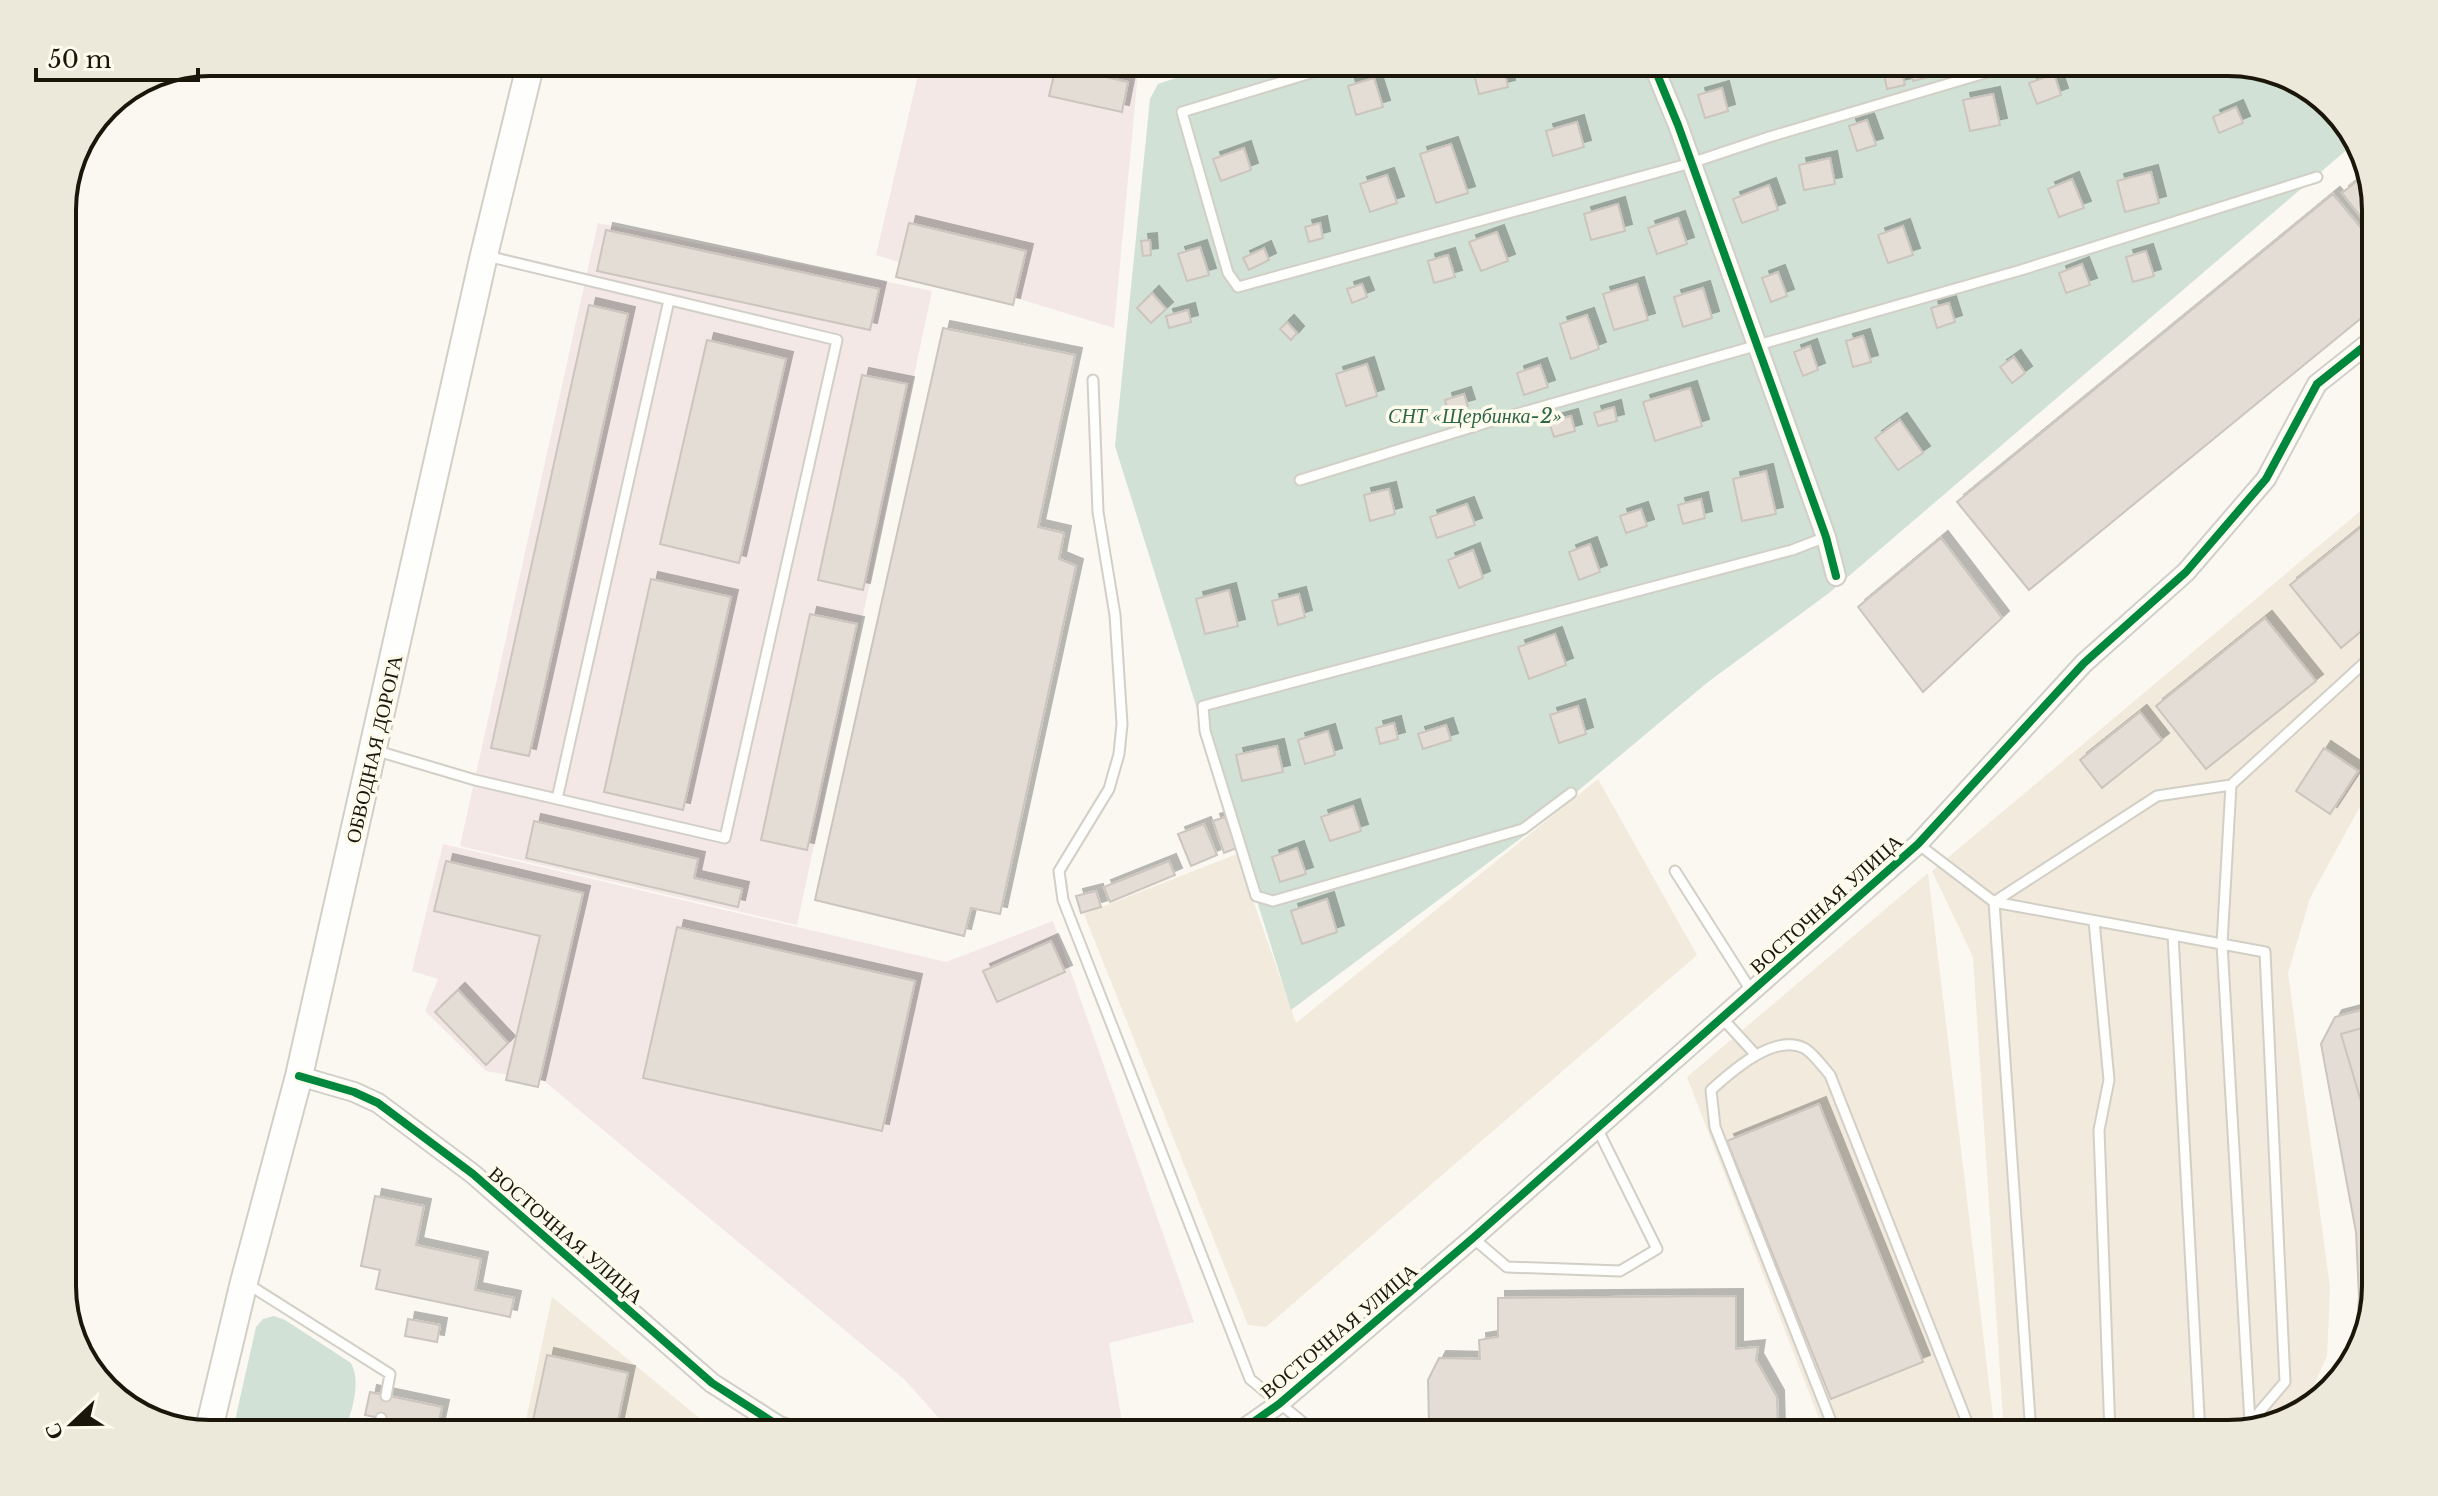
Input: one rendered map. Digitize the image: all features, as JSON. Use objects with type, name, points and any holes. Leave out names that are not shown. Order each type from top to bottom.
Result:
[{"type":"main road","name":"ОБВОДНАЯ ДОРОГА","points":[[211,1420],[299,1076],[484,255],[528,76]]},
{"type":"street","points":[[1657,76],[1826,537],[1836,576]]},
{"type":"street","name":"ВОСТОЧНАЯ УЛИЦА","points":[[1256,1420],[1279,1404],[1598,1130],[1918,844],[2084,663],[2186,572],[2266,479],[2317,384],[2362,348]]},
{"type":"street","name":"ВОСТОЧНАЯ УЛИЦА","points":[[299,1076],[354,1092],[378,1103],[473,1174],[712,1383],[770,1420]]},
{"type":"lane","points":[[1301,76],[1182,112],[1228,273],[1238,287],[1691,163],[1975,76]]},
{"type":"lane","points":[[1300,480],[1492,421],[2021,270],[2317,177]]},
{"type":"lane","points":[[374,750],[475,780],[725,838],[837,340],[484,255]]},
{"type":"lane","points":[[557,799],[669,300]]},
{"type":"lane","points":[[1093,380],[1098,512],[1115,615],[1122,724],[1119,754],[1109,789],[1059,871],[1063,900],[1250,1379],[1299,1420]]},
{"type":"lane","points":[[1571,793],[1523,829],[1273,901],[1256,896],[1205,731],[1203,706],[1792,550],[1826,537]]},
{"type":"lane","points":[[1994,902],[2157,796],[2231,785],[2362,665]]},
{"type":"lane","points":[[2231,785],[2222,944],[2247,1419]]},
{"type":"lane","points":[[1918,844],[1994,902],[2265,952],[2285,1382],[2255,1417]]},
{"type":"lane","points":[[1675,871],[1752,992]]},
{"type":"lane","points":[[1994,902],[2030,1420]]},
{"type":"lane","points":[[2094,921],[2109,1080],[2099,1130],[2109,1420]]},
{"type":"lane","points":[[2173,935],[2199,1420]]},
{"type":"lane","points":[[1722,1018],[1756,1055]]},
{"type":"lane","points":[[1830,1420],[1715,1127],[1711,1090],[1756,1055],[1780,1045],[1803,1048],[1830,1075],[1966,1420]]},
{"type":"lane","points":[[1473,1238],[1507,1267],[1620,1271],[1657,1249],[1598,1130]]},
{"type":"lane","points":[[244,1282],[390,1374],[386,1396]]},
{"type":"shaded area","points":[[918,76],[1138,76],[1114,328],[876,255]]},
{"type":"shaded area","points":[[598,223],[932,291],[797,925],[460,846]]},
{"type":"shaded area","points":[[2362,510],[2362,803],[2310,898],[2288,973],[2330,1288],[2327,1356],[2312,1390],[2295,1402],[2279,1410],[2245,1419],[2003,1420],[1973,957],[1932,871]]},
{"type":"shaded area","points":[[1598,779],[1697,955],[1266,1327],[1248,1325],[1084,914],[1237,854],[1296,1023]]},
{"type":"shaded area","points":[[443,844],[946,962],[1053,921],[1194,1322],[1109,1343],[1122,1420],[941,1420],[905,1380],[544,1081],[486,1071],[425,1011],[438,979],[412,971]]},
{"type":"shaded area","points":[[1928,873],[1993,1420],[1820,1420],[1687,1077]]},
{"type":"shaded area","points":[[552,1297],[702,1420],[526,1420]]},
{"type":"green space","name":"СНТ «Щербинка-2»","points":[[1182,76],[2228,76],[2262,81],[2295,94],[2323,115],[2347,149],[1829,593],[1708,682],[1524,836],[1291,1010],[1115,446],[1150,99],[1158,84]]},
{"type":"green space","points":[[274,1316],[285,1320],[351,1363],[356,1380],[348,1420],[235,1420],[256,1327],[263,1319]]},
{"type":"building","points":[[1054,76],[1101,76],[1128,82],[1122,112],[1049,96]]},
{"type":"building","points":[[1474,76],[1505,76],[1508,87],[1479,94]]},
{"type":"building","points":[[1884,76],[1903,76],[1905,85],[1887,89]]},
{"type":"building","points":[[1912,76],[1932,76],[1913,81]]},
{"type":"building","points":[[2055,76],[2061,95],[2037,104],[2029,83]]},
{"type":"building","points":[[1374,78],[1383,107],[1356,115],[1348,86]]},
{"type":"building","points":[[1722,88],[1728,111],[1705,118],[1698,95]]},
{"type":"building","points":[[1993,94],[2000,125],[1970,131],[1963,100]]},
{"type":"building","points":[[2236,107],[2243,123],[2219,133],[2213,117]]},
{"type":"building","points":[[1867,120],[1876,145],[1857,151],[1849,126]]},
{"type":"building","points":[[1577,122],[1584,147],[1553,156],[1546,131]]},
{"type":"building","points":[[1451,144],[1468,193],[1436,203],[1420,154]]},
{"type":"building","points":[[1244,148],[1251,170],[1221,181],[1213,159]]},
{"type":"building","points":[[1830,158],[1835,184],[1804,190],[1799,165]]},
{"type":"building","points":[[2151,172],[2159,203],[2125,212],[2117,181]]},
{"type":"building","points":[[1387,175],[1397,203],[1370,212],[1360,184]]},
{"type":"building","points":[[2072,179],[2084,208],[2059,217],[2048,189]]},
{"type":"building","points":[[2358,180],[2362,218],[2342,193]]},
{"type":"building","points":[[1769,185],[1778,210],[1742,223],[1733,199]]},
{"type":"building","points":[[2333,194],[2362,229],[2362,317],[2029,590],[1957,502]]},
{"type":"building","points":[[1618,204],[1625,231],[1591,240],[1584,214]]},
{"type":"building","points":[[1678,218],[1687,244],[1657,254],[1648,228]]},
{"type":"building","points":[[909,223],[1026,251],[1013,305],[896,277]]},
{"type":"building","points":[[1320,223],[1323,238],[1309,242],[1305,227]]},
{"type":"building","points":[[1903,226],[1913,255],[1888,263],[1878,235]]},
{"type":"building","points":[[606,230],[879,289],[870,330],[597,271]]},
{"type":"building","points":[[1497,232],[1508,261],[1481,271],[1469,242]]},
{"type":"building","points":[[1150,240],[1151,255],[1143,256],[1141,241]]},
{"type":"building","points":[[1200,247],[1209,275],[1187,281],[1178,254]]},
{"type":"building","points":[[1264,248],[1269,260],[1249,270],[1243,258]]},
{"type":"building","points":[[2146,251],[2154,276],[2133,282],[2126,257]]},
{"type":"building","points":[[1448,255],[1455,277],[1434,283],[1428,261]]},
{"type":"building","points":[[2082,264],[2090,285],[2066,293],[2059,273]]},
{"type":"building","points":[[1778,272],[1787,296],[1771,302],[1762,278]]},
{"type":"building","points":[[1362,284],[1367,297],[1352,303],[1347,289]]},
{"type":"building","points":[[1637,284],[1648,320],[1614,330],[1603,294]]},
{"type":"building","points":[[1703,288],[1712,318],[1683,327],[1674,297]]},
{"type":"building","points":[[1152,293],[1166,309],[1151,323],[1137,308]]},
{"type":"building","points":[[1949,303],[1955,322],[1937,328],[1931,308]]},
{"type":"building","points":[[589,305],[628,314],[529,756],[491,748]]},
{"type":"building","points":[[1188,310],[1191,322],[1169,328],[1166,316]]},
{"type":"building","points":[[1587,315],[1599,349],[1571,359],[1560,324]]},
{"type":"building","points":[[1287,322],[1297,333],[1291,340],[1280,329]]},
{"type":"building","points":[[943,328],[1075,355],[1038,527],[1064,533],[1059,559],[1076,566],[1000,914],[971,908],[964,936],[815,900]]},
{"type":"building","points":[[1863,336],[1871,362],[1853,367],[1846,341]]},
{"type":"building","points":[[707,340],[786,359],[739,563],[660,544]]},
{"type":"building","points":[[1810,346],[1818,370],[1803,376],[1794,352]]},
{"type":"building","points":[[2014,357],[2025,373],[2012,383],[2000,367]]},
{"type":"building","points":[[1367,364],[1377,396],[1346,406],[1336,374]]},
{"type":"building","points":[[1540,365],[1548,387],[1524,395],[1517,373]]},
{"type":"building","points":[[862,375],[907,384],[863,590],[818,580]]},
{"type":"building","points":[[1690,388],[1702,426],[1655,441],[1643,402]]},
{"type":"building","points":[[1464,394],[1468,406],[1448,412],[1445,400]]},
{"type":"building","points":[[1614,407],[1617,421],[1598,426],[1594,413]]},
{"type":"building","points":[[1571,416],[1575,431],[1554,437],[1549,422]]},
{"type":"building","points":[[1900,420],[1923,453],[1898,470],[1875,438]]},
{"type":"building","points":[[1766,471],[1776,514],[1742,521],[1733,479]]},
{"type":"building","points":[[1389,489],[1395,514],[1370,521],[1364,495]]},
{"type":"building","points":[[1701,499],[1705,518],[1683,524],[1678,505]]},
{"type":"building","points":[[1467,504],[1475,525],[1437,538],[1430,517]]},
{"type":"building","points":[[1641,509],[1647,526],[1626,533],[1620,516]]},
{"type":"building","points":[[2362,526],[2362,631],[2341,648],[2290,585]]},
{"type":"building","points":[[1941,538],[2002,618],[1923,692],[1858,607]]},
{"type":"building","points":[[1590,544],[1600,572],[1579,580],[1569,552]]},
{"type":"building","points":[[1473,550],[1483,578],[1459,588],[1448,560]]},
{"type":"building","points":[[651,579],[731,597],[683,810],[604,792]]},
{"type":"building","points":[[1229,590],[1238,626],[1205,634],[1196,599]]},
{"type":"building","points":[[1299,594],[1305,617],[1278,625],[1272,601]]},
{"type":"building","points":[[810,614],[857,624],[807,850],[761,840]]},
{"type":"building","points":[[2265,618],[2316,681],[2206,769],[2156,706]]},
{"type":"building","points":[[1555,634],[1566,665],[1529,679],[1518,647]]},
{"type":"building","points":[[1578,706],[1586,734],[1559,743],[1550,715]]},
{"type":"building","points":[[2140,712],[2162,740],[2102,788],[2080,760]]},
{"type":"building","points":[[1394,723],[1398,739],[1380,744],[1376,728]]},
{"type":"building","points":[[1446,725],[1451,740],[1423,749],[1418,734]]},
{"type":"building","points":[[1328,731],[1335,755],[1305,764],[1298,740]]},
{"type":"building","points":[[1277,746],[1283,772],[1242,781],[1236,755]]},
{"type":"building","points":[[2324,748],[2358,771],[2330,814],[2296,791]]},
{"type":"building","points":[[1353,806],[1361,831],[1330,841],[1321,817]]},
{"type":"building","points":[[1225,817],[1237,848],[1224,853],[1213,821]]},
{"type":"building","points":[[534,821],[698,859],[694,878],[742,889],[738,907],[526,858]]},
{"type":"building","points":[[1204,824],[1217,855],[1191,866],[1178,834]]},
{"type":"building","points":[[1297,848],[1306,874],[1280,882],[1272,857]]},
{"type":"building","points":[[446,861],[583,893],[538,1087],[506,1080],[540,936],[434,911]]},
{"type":"building","points":[[1169,861],[1175,875],[1110,902],[1104,887]]},
{"type":"building","points":[[1096,891],[1101,907],[1081,913],[1076,896]]},
{"type":"building","points":[[1327,899],[1337,932],[1302,944],[1291,911]]},
{"type":"building","points":[[677,927],[915,981],[882,1131],[643,1078]]},
{"type":"building","points":[[1051,941],[1065,972],[997,1002],[983,971]]},
{"type":"building","points":[[458,990],[508,1043],[486,1065],[435,1012]]},
{"type":"building","points":[[2362,1010],[2362,1286],[2357,1319],[2356,1232],[2321,1044],[2335,1017]]},
{"type":"building","points":[[2362,1028],[2362,1105],[2341,1034]]},
{"type":"building","points":[[1819,1104],[1923,1362],[1831,1399],[1727,1141]]},
{"type":"building","points":[[375,1196],[424,1206],[416,1245],[481,1259],[475,1290],[514,1298],[510,1317],[376,1289],[380,1270],[361,1266]]},
{"type":"building","points":[[1736,1296],[1736,1349],[1758,1347],[1756,1360],[1777,1397],[1778,1420],[1429,1420],[1428,1380],[1439,1358],[1480,1359],[1479,1340],[1498,1337],[1498,1298]]},
{"type":"building","points":[[408,1319],[440,1325],[437,1342],[405,1336]]},
{"type":"building","points":[[547,1355],[628,1373],[618,1420],[533,1420]]},
{"type":"building","points":[[370,1392],[442,1407],[439,1420],[389,1420],[365,1415]]},
{"type":"cycle path","points":[[1658,76],[1826,537],[1836,576]]},
{"type":"cycle path","points":[[1256,1420],[1473,1238],[1918,844],[2084,663],[2186,572],[2266,479],[2317,384],[2362,348]]},
{"type":"cycle path","points":[[299,1076],[354,1092],[378,1103],[473,1174],[712,1383],[770,1420]]}]
